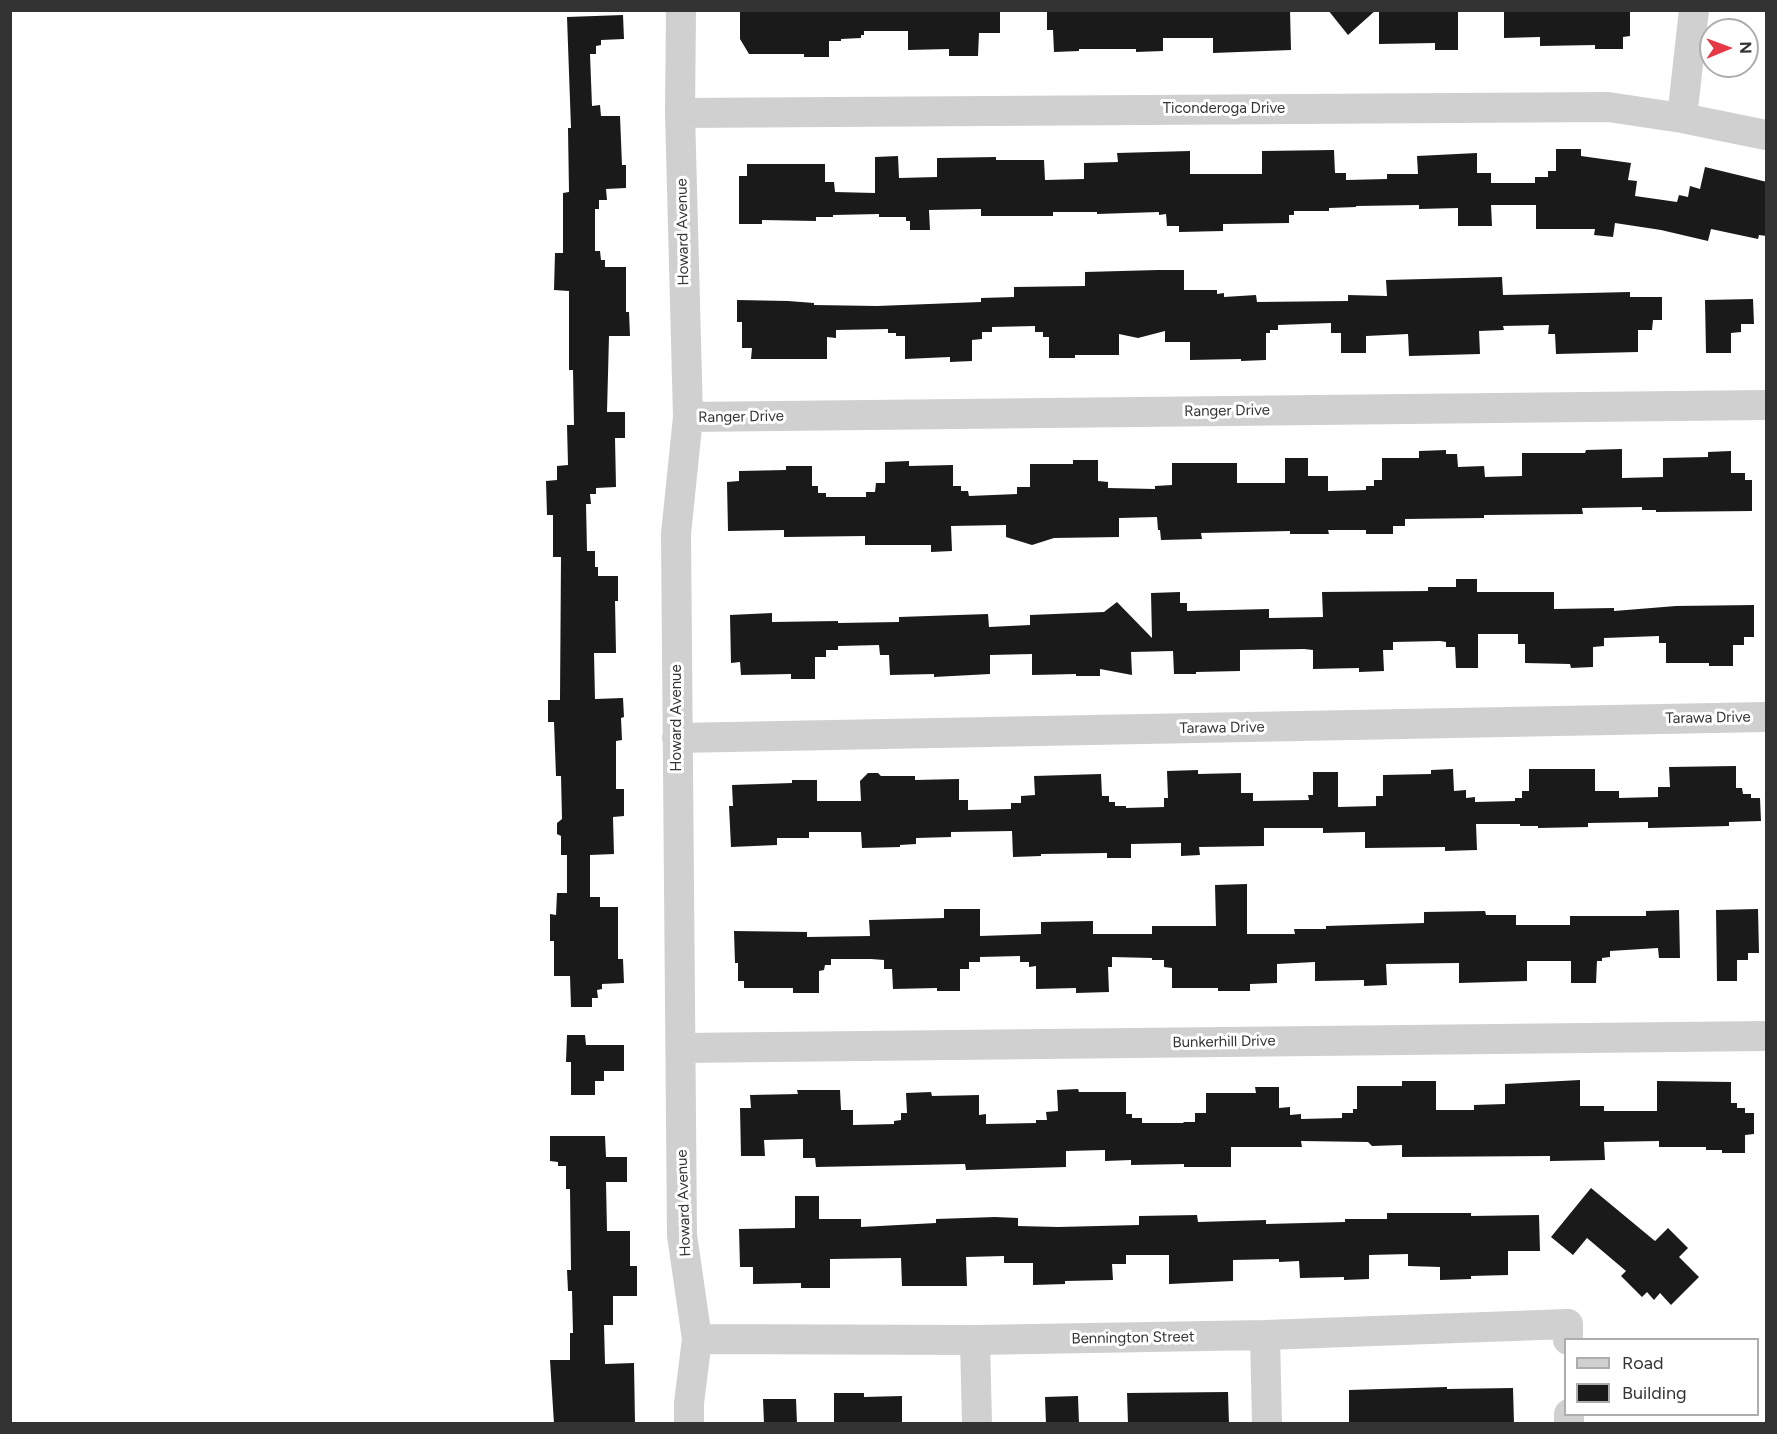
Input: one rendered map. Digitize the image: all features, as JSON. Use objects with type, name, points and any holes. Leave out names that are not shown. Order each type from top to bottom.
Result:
[{"type":"street","name":"Howard Avenue","points":[[681,10],[680,113],[688,417],[676,534],[682,1235],[697,1339],[689,1403],[689,1424]]},
{"type":"street","points":[[1682,118],[1694,10]]},
{"type":"street","name":"Ticonderoga Drive","points":[[680,113],[1608,107],[1682,118],[1767,135]]},
{"type":"street","name":"Ranger Drive","points":[[688,417],[1767,405]]},
{"type":"street","name":"Tarawa Drive","points":[[677,738],[1767,717]]},
{"type":"street","name":"Bunkerhill Drive","points":[[682,1048],[1767,1036]]},
{"type":"street","name":"Bennington Street","points":[[697,1339],[975,1340],[1568,1332]]},
{"type":"street","points":[[1266,1335],[1267,1424]]},
{"type":"street","points":[[975,1340],[977,1424]]},
{"type":"building","points":[[740,10],[1000,10],[1000,33],[979,33],[978,56],[949,56],[949,49],[908,50],[908,31],[864,31],[861,38],[829,41],[829,57],[804,57],[804,54],[749,54],[740,39]]},
{"type":"building","points":[[1047,10],[1290,10],[1291,50],[1213,53],[1213,38],[1163,38],[1163,51],[1079,49],[1079,51],[1054,52],[1053,30],[1047,30]]},
{"type":"building","points":[[1328,10],[1376,10],[1348,35]]},
{"type":"building","points":[[1379,10],[1458,10],[1458,50],[1435,50],[1435,43],[1379,44]]},
{"type":"building","points":[[1504,10],[1630,10],[1630,36],[1623,37],[1623,49],[1595,49],[1595,45],[1540,46],[1540,37],[1504,38]]},
{"type":"building","points":[[623,15],[624,39],[601,40],[601,45],[596,46],[596,54],[590,54],[592,106],[600,105],[601,116],[620,116],[622,165],[626,165],[626,188],[606,189],[607,200],[599,200],[599,209],[595,209],[595,251],[600,251],[601,260],[605,260],[605,267],[626,267],[626,312],[629,312],[630,336],[609,336],[607,412],[625,412],[625,438],[615,438],[616,487],[596,488],[596,494],[590,494],[591,504],[586,504],[587,551],[595,551],[595,567],[598,567],[598,576],[618,576],[618,601],[615,601],[616,653],[594,653],[595,699],[623,698],[624,717],[621,718],[622,740],[616,741],[616,789],[624,789],[624,816],[613,817],[614,854],[590,855],[590,897],[600,897],[600,907],[618,907],[618,959],[623,959],[624,983],[602,984],[602,989],[597,990],[598,998],[592,998],[592,1007],[571,1007],[570,976],[554,976],[554,941],[550,941],[550,914],[556,915],[557,893],[567,893],[567,855],[561,855],[561,836],[557,834],[557,823],[562,819],[561,776],[556,776],[554,722],[548,722],[548,700],[560,700],[561,557],[553,557],[553,515],[547,515],[546,481],[557,480],[557,466],[568,465],[567,425],[574,425],[573,370],[569,370],[569,291],[554,290],[555,253],[563,253],[563,193],[569,192],[568,128],[571,128],[567,17]]},
{"type":"building","points":[[1556,149],[1581,149],[1581,156],[1631,163],[1628,180],[1637,181],[1635,196],[1677,202],[1679,195],[1688,197],[1690,186],[1700,189],[1705,167],[1767,182],[1767,236],[1759,235],[1758,239],[1711,229],[1708,241],[1661,230],[1615,223],[1613,237],[1594,235],[1595,229],[1536,229],[1536,205],[1491,205],[1492,226],[1458,226],[1458,208],[1419,209],[1419,205],[1356,206],[1329,208],[1329,211],[1294,211],[1294,215],[1289,215],[1289,223],[1223,224],[1223,231],[1179,232],[1179,226],[1167,226],[1166,214],[1159,215],[1159,212],[1097,214],[1097,212],[1053,212],[1053,216],[981,216],[981,209],[929,210],[930,230],[910,230],[910,221],[906,221],[906,217],[879,217],[879,214],[833,215],[833,217],[816,217],[816,221],[762,220],[762,224],[739,224],[739,176],[747,176],[747,164],[825,164],[825,182],[834,182],[835,192],[875,193],[875,157],[898,156],[899,178],[937,177],[937,158],[996,157],[996,160],[1044,160],[1045,180],[1084,179],[1084,163],[1118,162],[1117,153],[1190,151],[1190,174],[1262,174],[1262,151],[1334,150],[1335,173],[1346,173],[1346,180],[1387,179],[1387,174],[1418,174],[1417,156],[1477,153],[1477,173],[1491,173],[1491,183],[1535,183],[1535,177],[1548,177],[1548,171],[1556,171]]},
{"type":"building","points":[[1184,270],[1184,290],[1217,290],[1217,294],[1224,293],[1224,297],[1256,295],[1257,302],[1348,301],[1348,295],[1387,296],[1386,280],[1502,277],[1503,295],[1630,292],[1630,297],[1662,297],[1662,320],[1653,320],[1652,330],[1638,330],[1638,352],[1556,354],[1555,334],[1548,334],[1549,325],[1503,326],[1504,330],[1479,331],[1480,354],[1409,356],[1408,334],[1366,336],[1366,353],[1341,353],[1341,333],[1331,333],[1331,323],[1278,325],[1278,330],[1270,330],[1270,333],[1266,333],[1266,360],[1241,361],[1241,359],[1190,360],[1190,342],[1165,342],[1165,331],[1138,338],[1119,334],[1119,355],[1075,355],[1075,358],[1049,358],[1049,337],[1043,337],[1043,332],[1035,332],[1035,326],[992,327],[992,332],[982,332],[982,339],[972,340],[972,361],[950,362],[950,357],[905,359],[905,336],[888,333],[888,329],[836,330],[836,338],[827,337],[827,359],[751,359],[752,348],[742,348],[742,322],[737,322],[737,300],[877,306],[981,302],[981,298],[1014,297],[1014,287],[1085,286],[1085,272]]},
{"type":"building","points":[[1753,299],[1754,324],[1741,324],[1741,332],[1731,333],[1731,353],[1706,353],[1705,300]]},
{"type":"building","points":[[1622,449],[1622,478],[1663,477],[1663,458],[1708,457],[1708,452],[1731,451],[1731,473],[1745,473],[1745,480],[1752,480],[1752,511],[1656,512],[1656,510],[1642,510],[1642,507],[1582,508],[1583,514],[1405,519],[1405,526],[1393,526],[1393,534],[1366,534],[1366,530],[1328,530],[1329,534],[1290,534],[1290,531],[1201,533],[1202,539],[1161,540],[1157,517],[1119,518],[1119,537],[1054,538],[1032,545],[1006,537],[1006,525],[951,526],[952,551],[931,552],[931,545],[865,545],[865,536],[784,537],[784,530],[728,531],[727,482],[739,481],[739,471],[786,470],[786,466],[812,466],[812,486],[818,486],[818,493],[826,493],[826,497],[866,497],[866,492],[875,492],[876,483],[885,483],[885,462],[909,461],[909,466],[953,465],[953,486],[961,486],[961,491],[968,491],[969,496],[1017,494],[1017,487],[1030,487],[1030,464],[1073,464],[1073,460],[1098,460],[1098,481],[1108,482],[1108,488],[1155,489],[1155,486],[1172,485],[1172,463],[1237,463],[1237,483],[1285,483],[1285,458],[1308,458],[1308,476],[1328,476],[1328,491],[1366,490],[1366,486],[1374,486],[1374,480],[1382,480],[1382,458],[1419,458],[1419,451],[1446,450],[1446,454],[1457,454],[1458,467],[1484,466],[1485,477],[1522,476],[1522,453],[1585,453],[1586,450]]},
{"type":"building","points":[[1456,579],[1477,579],[1477,592],[1554,592],[1554,609],[1614,608],[1614,611],[1676,606],[1754,605],[1754,637],[1744,637],[1744,645],[1733,645],[1733,666],[1709,666],[1709,663],[1666,663],[1666,643],[1659,643],[1659,636],[1604,638],[1604,646],[1593,647],[1593,667],[1571,668],[1570,664],[1525,663],[1525,644],[1518,644],[1518,634],[1478,634],[1478,668],[1456,668],[1455,647],[1446,647],[1446,642],[1440,641],[1393,642],[1393,650],[1383,650],[1384,671],[1359,672],[1359,668],[1313,669],[1313,650],[1304,649],[1240,650],[1240,671],[1196,672],[1196,674],[1174,674],[1173,651],[1131,652],[1132,675],[1100,669],[1100,676],[1032,675],[1032,654],[990,655],[990,674],[934,677],[934,674],[890,675],[889,655],[880,655],[879,645],[838,646],[838,650],[826,650],[826,657],[815,657],[815,679],[791,679],[791,674],[741,675],[740,662],[731,663],[730,615],[772,613],[772,622],[838,621],[838,623],[899,622],[899,617],[988,614],[989,627],[1030,625],[1030,615],[1104,612],[1117,602],[1152,638],[1151,593],[1180,592],[1180,603],[1187,603],[1187,611],[1269,609],[1269,618],[1323,617],[1322,592],[1428,591],[1428,587],[1456,587]]},
{"type":"building","points":[[1736,766],[1736,788],[1742,788],[1743,794],[1751,794],[1751,798],[1760,798],[1761,821],[1729,822],[1729,826],[1648,828],[1648,822],[1588,823],[1588,827],[1538,828],[1538,826],[1520,826],[1520,824],[1476,824],[1477,850],[1445,851],[1445,847],[1365,848],[1365,832],[1323,833],[1323,828],[1264,828],[1264,846],[1199,847],[1200,855],[1181,856],[1181,843],[1131,844],[1131,858],[1107,858],[1107,853],[1041,854],[1041,856],[1013,857],[1012,831],[951,832],[951,837],[916,838],[916,844],[900,845],[900,847],[862,848],[861,832],[809,832],[809,838],[777,838],[777,845],[731,847],[729,806],[733,806],[732,785],[817,780],[817,801],[861,801],[860,781],[868,773],[878,773],[881,776],[915,776],[915,780],[959,779],[959,800],[968,800],[968,810],[1011,809],[1011,803],[1021,803],[1021,796],[1035,795],[1034,776],[1101,774],[1102,796],[1109,796],[1109,802],[1115,802],[1115,806],[1126,806],[1126,808],[1164,807],[1164,798],[1168,798],[1167,771],[1198,770],[1198,774],[1241,773],[1241,793],[1253,793],[1253,801],[1309,800],[1308,795],[1313,795],[1313,772],[1338,772],[1338,807],[1376,806],[1376,796],[1383,796],[1383,775],[1431,774],[1431,770],[1453,769],[1454,791],[1466,790],[1466,798],[1475,797],[1475,802],[1515,801],[1515,798],[1522,798],[1522,791],[1529,791],[1529,769],[1595,769],[1595,791],[1619,791],[1619,798],[1658,797],[1658,787],[1670,787],[1669,767]]},
{"type":"building","points":[[1247,884],[1247,934],[1295,934],[1294,929],[1326,929],[1326,926],[1424,923],[1424,912],[1485,911],[1486,915],[1516,915],[1516,925],[1570,925],[1570,916],[1646,916],[1646,911],[1679,910],[1680,958],[1659,958],[1658,948],[1610,951],[1610,957],[1597,961],[1596,983],[1571,983],[1571,961],[1527,961],[1527,981],[1459,983],[1459,963],[1386,964],[1387,985],[1364,986],[1364,980],[1315,981],[1315,962],[1277,964],[1277,983],[1250,984],[1250,991],[1218,991],[1218,988],[1172,988],[1172,968],[1164,967],[1164,960],[1112,957],[1112,967],[1108,967],[1109,992],[1076,993],[1076,988],[1036,989],[1036,966],[1029,967],[1029,962],[1020,962],[1020,956],[980,957],[980,962],[969,962],[969,969],[960,969],[960,991],[937,991],[937,988],[893,989],[892,969],[884,969],[884,960],[871,959],[831,959],[831,965],[825,965],[824,970],[819,971],[819,993],[793,993],[793,988],[744,988],[744,981],[738,981],[734,931],[807,932],[807,937],[870,936],[869,920],[944,918],[944,909],[980,909],[980,936],[1041,934],[1041,922],[1093,921],[1093,934],[1152,934],[1152,926],[1216,926],[1215,885]]},
{"type":"building","points":[[1758,909],[1759,953],[1748,953],[1748,960],[1737,960],[1737,981],[1717,981],[1716,910]]},
{"type":"building","points":[[567,1035],[585,1035],[586,1045],[624,1045],[624,1071],[604,1071],[604,1081],[595,1081],[595,1095],[571,1095],[571,1062],[566,1062]]},
{"type":"building","points":[[1580,1080],[1580,1106],[1604,1106],[1604,1111],[1657,1111],[1657,1081],[1731,1082],[1731,1103],[1737,1103],[1737,1108],[1745,1108],[1745,1113],[1754,1113],[1754,1134],[1745,1135],[1745,1153],[1722,1153],[1722,1150],[1706,1150],[1706,1147],[1659,1147],[1659,1141],[1604,1142],[1605,1160],[1550,1161],[1550,1156],[1402,1157],[1402,1145],[1372,1146],[1368,1142],[1301,1141],[1302,1147],[1231,1147],[1231,1167],[1184,1167],[1184,1164],[1131,1165],[1131,1160],[1105,1161],[1105,1150],[1066,1151],[1066,1167],[966,1170],[965,1164],[816,1167],[815,1158],[803,1158],[803,1139],[764,1140],[765,1156],[741,1156],[740,1108],[751,1108],[750,1095],[798,1094],[797,1090],[840,1090],[841,1110],[853,1110],[853,1125],[894,1124],[894,1121],[901,1120],[901,1113],[907,1113],[906,1093],[931,1092],[932,1096],[979,1095],[979,1115],[986,1114],[986,1124],[1036,1123],[1036,1120],[1047,1120],[1046,1112],[1058,1111],[1057,1090],[1078,1089],[1079,1092],[1126,1092],[1126,1114],[1132,1114],[1132,1118],[1142,1118],[1142,1123],[1183,1123],[1195,1122],[1195,1113],[1206,1113],[1206,1093],[1256,1093],[1255,1087],[1279,1087],[1279,1108],[1290,1107],[1290,1115],[1301,1114],[1301,1119],[1342,1118],[1342,1113],[1353,1113],[1353,1109],[1357,1109],[1357,1086],[1402,1086],[1402,1081],[1436,1081],[1436,1110],[1474,1110],[1474,1105],[1505,1104],[1505,1084]]},
{"type":"building","points":[[550,1136],[605,1136],[606,1157],[627,1157],[627,1182],[606,1182],[607,1231],[630,1231],[630,1266],[637,1266],[637,1296],[613,1296],[613,1325],[604,1325],[605,1364],[634,1363],[635,1424],[554,1424],[550,1360],[570,1360],[570,1333],[573,1333],[572,1291],[568,1291],[567,1270],[571,1270],[570,1189],[566,1189],[566,1166],[558,1166],[558,1162],[550,1161]]},
{"type":"building","points":[[1591,1188],[1655,1241],[1668,1228],[1688,1248],[1679,1257],[1699,1277],[1671,1305],[1660,1293],[1654,1300],[1647,1292],[1642,1297],[1621,1276],[1626,1271],[1587,1238],[1573,1255],[1551,1237]]},
{"type":"building","points":[[795,1196],[819,1196],[819,1219],[861,1219],[861,1227],[936,1223],[936,1219],[995,1217],[1018,1218],[1018,1226],[1058,1227],[1139,1225],[1139,1216],[1197,1215],[1198,1222],[1266,1220],[1266,1224],[1387,1219],[1387,1213],[1471,1213],[1471,1216],[1539,1215],[1540,1251],[1508,1251],[1508,1275],[1471,1276],[1471,1279],[1440,1280],[1440,1267],[1408,1266],[1408,1254],[1369,1255],[1369,1279],[1300,1278],[1299,1261],[1233,1260],[1233,1281],[1169,1284],[1169,1255],[1126,1255],[1126,1264],[1112,1264],[1113,1280],[1065,1281],[1065,1284],[1033,1285],[1033,1263],[1004,1263],[1004,1256],[966,1257],[967,1286],[902,1286],[901,1258],[830,1259],[830,1288],[801,1288],[801,1283],[753,1284],[753,1267],[740,1267],[739,1229],[795,1228]]},
{"type":"building","points":[[1447,1387],[1447,1389],[1513,1388],[1514,1424],[1349,1424],[1349,1390]]},
{"type":"building","points":[[1228,1392],[1229,1424],[1128,1424],[1127,1393]]},
{"type":"building","points":[[834,1393],[864,1393],[864,1397],[902,1396],[902,1424],[834,1424]]},
{"type":"building","points":[[1078,1396],[1079,1424],[1046,1424],[1045,1397]]},
{"type":"building","points":[[763,1399],[796,1399],[797,1424],[764,1424]]}]
